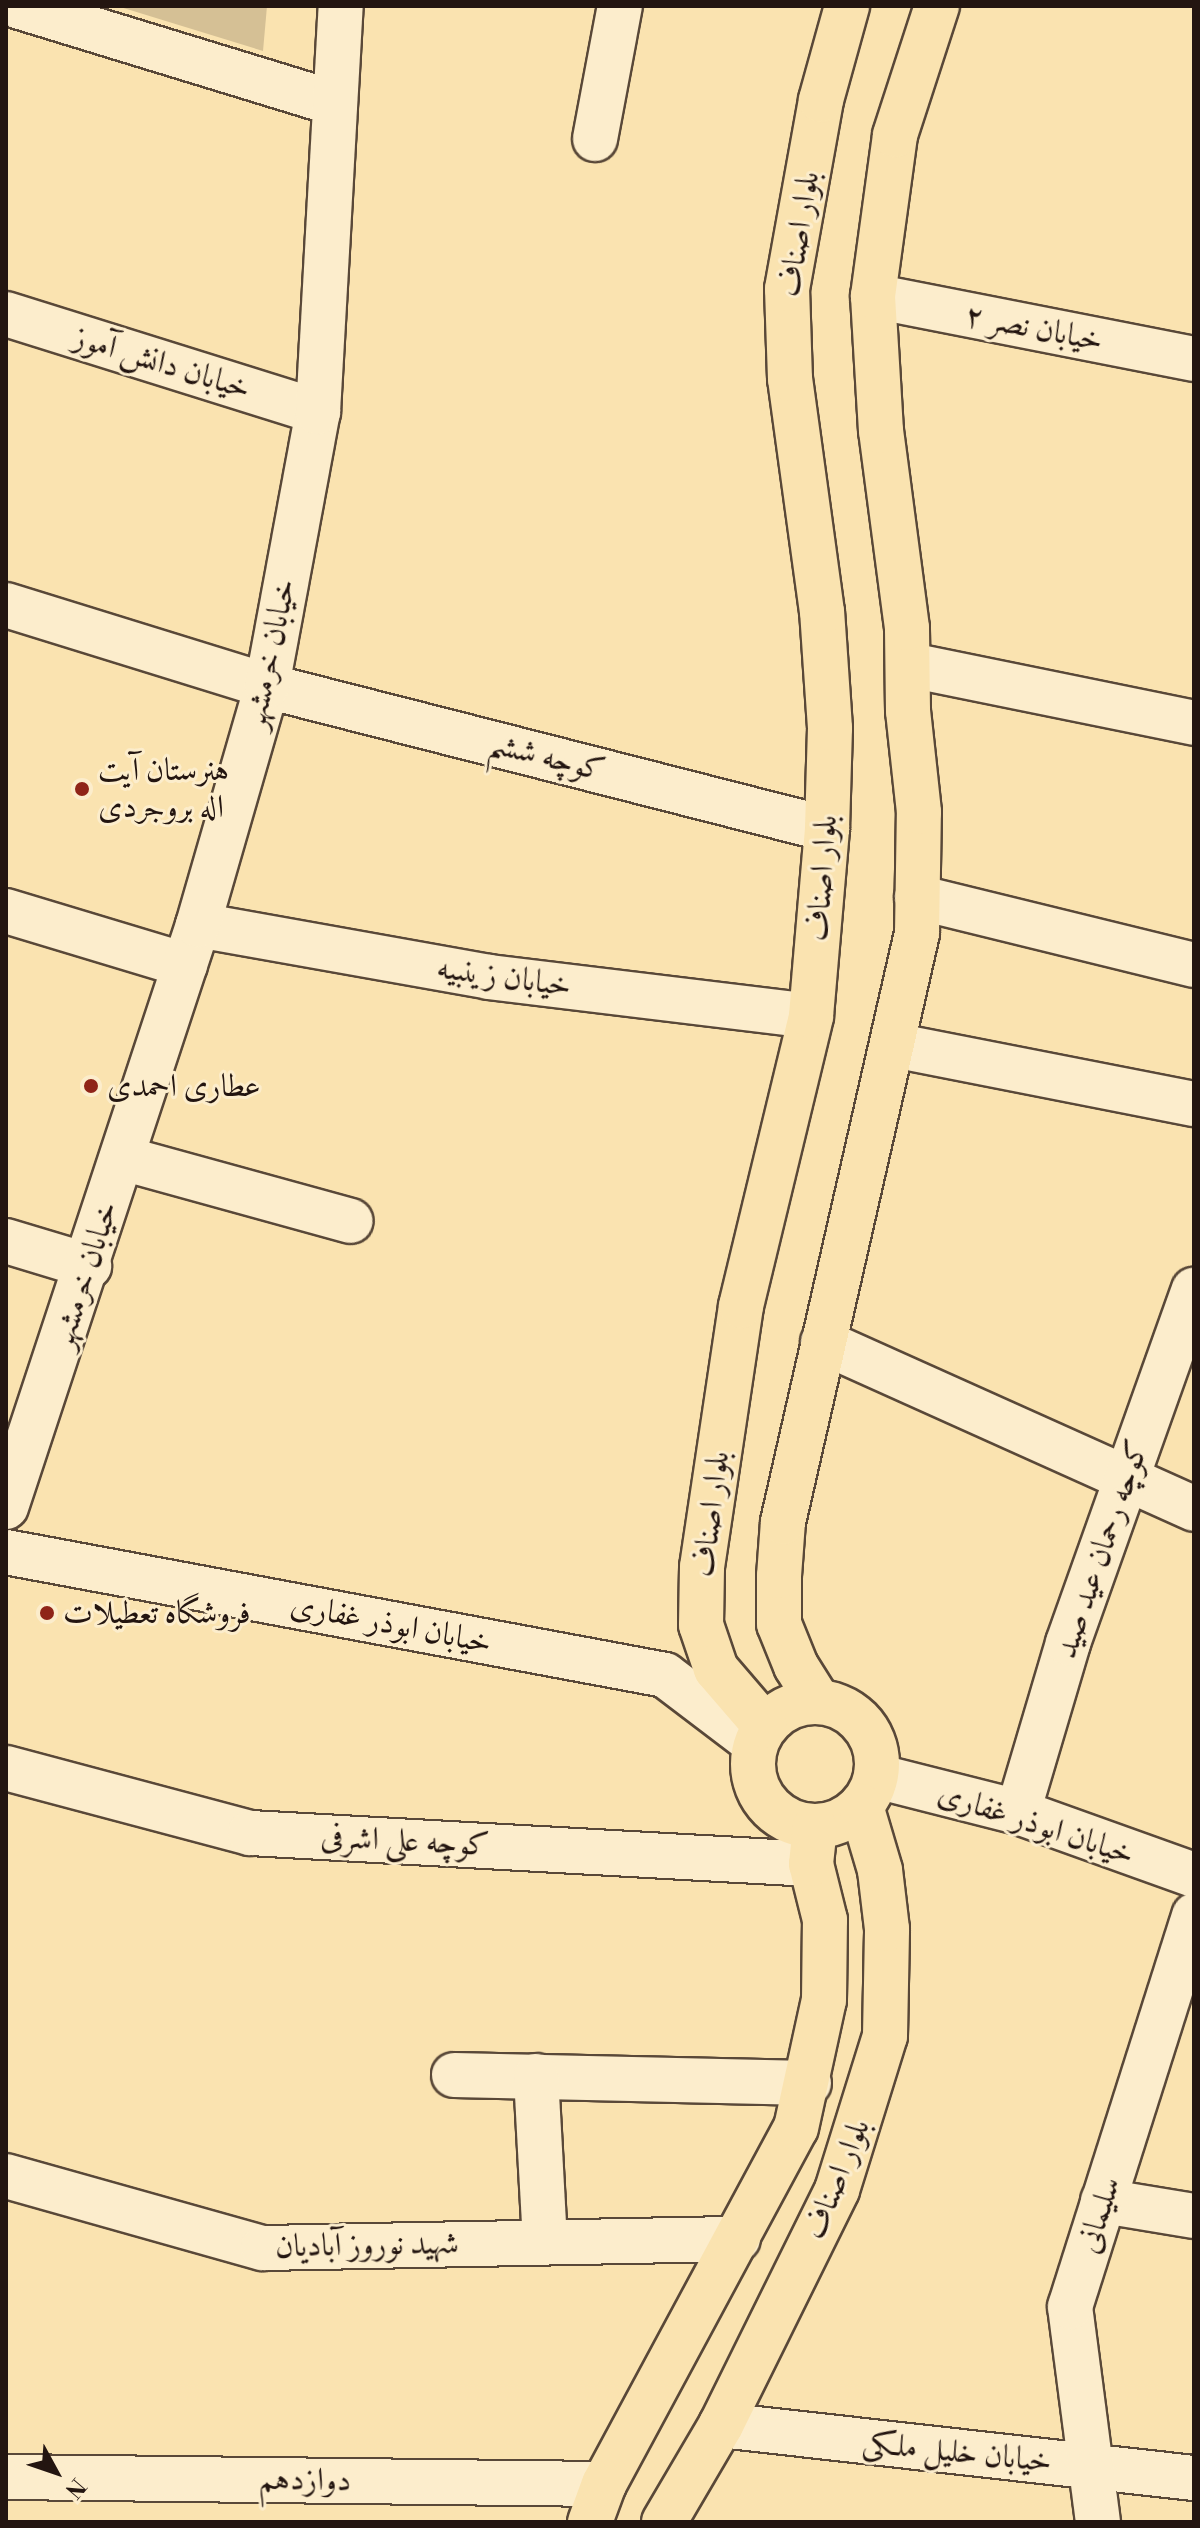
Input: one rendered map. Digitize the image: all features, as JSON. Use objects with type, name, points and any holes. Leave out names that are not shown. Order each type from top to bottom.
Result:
[{"type":"main road","name":"بلوار اصناف","points":[[760,1735],[716,1669],[701,1625],[702,1567],[741,1306],[811,1016],[827,829],[830,728],[822,612],[790,379],[787,289],[821,100],[847,6]]},
{"type":"main road","points":[[818,1701],[796,1666],[779,1624],[779,1576],[783,1522],[917,933],[919,812],[908,711],[910,665],[881,431],[873,296],[895,135],[937,6]]},
{"type":"main road","points":[[818,1701],[839,1706],[870,1734],[869,1791],[813,1845],[764,1800],[753,1773],[760,1735],[779,1712],[818,1701]]},
{"type":"main road","name":"بلوار اصناف","points":[[664,2522],[721,2425],[837,2190],[885,2036],[887,1929],[869,1791]]},
{"type":"main road","name":"بلوار اصناف","points":[[597,2503],[796,2128],[809,2083],[824,2000],[825,1920],[813,1845]]},
{"type":"street","points":[[17,6],[335,103]]},
{"type":"street","name":"خیابان خرمشهر","points":[[6,1507],[89,1266],[198,925],[267,686],[318,412],[341,6]]},
{"type":"street","points":[[595,139],[620,6]]},
{"type":"street","name":"خیابان نصر ۲","points":[[873,296],[1194,359]]},
{"type":"street","name":"خیابان دانش آموز","points":[[6,314],[318,412]]},
{"type":"street","name":"کوچه ششم","points":[[6,605],[267,686],[827,829]]},
{"type":"street","points":[[910,665],[1194,723]]},
{"type":"street","points":[[917,897],[1194,965]]},
{"type":"street","points":[[6,911],[185,965]]},
{"type":"street","name":"خیابان زینبیه","points":[[198,925],[489,977],[811,1016]]},
{"type":"street","points":[[893,1045],[1194,1104]]},
{"type":"street","points":[[122,1158],[350,1221]]},
{"type":"street","points":[[6,1241],[89,1266]]},
{"type":"street","name":"کوچه رحمان عید صید","points":[[1018,1812],[1068,1643],[1194,1290]]},
{"type":"street","points":[[823,1342],[1194,1509]]},
{"type":"street","name":"خیابان ابوذر غفاری","points":[[6,1552],[665,1675],[760,1735]]},
{"type":"street","name":"کوچه علی اشرفی","points":[[6,1768],[250,1833],[813,1845]]},
{"type":"street","name":"خیابان ابوذر غفاری","points":[[869,1791],[1018,1812],[1194,1875]]},
{"type":"street","name":"سلیمانی","points":[[1098,2522],[1070,2307],[1194,1915]]},
{"type":"street","points":[[454,2075],[809,2083]]},
{"type":"street","points":[[536,2076],[545,2242]]},
{"type":"street","name":"شهید نوروز آبادیان","points":[[6,2176],[263,2248],[738,2239]]},
{"type":"street","points":[[1103,2201],[1194,2216]]},
{"type":"street","name":"خیابان خلیل ملکی","points":[[721,2425],[1194,2478]]},
{"type":"street","name":"دوازدهم","points":[[6,2477],[597,2503]]},
{"type":"shaded area","points":[[117,6],[267,6],[263,51]]},
{"type":"place","name":"هنرستان آیت اله بروجردی","points":[[82,789]]},
{"type":"place","name":"عطاری احمدی","points":[[91,1086]]},
{"type":"place","name":"فروشگاه تعطیلات","points":[[47,1613]]}]
